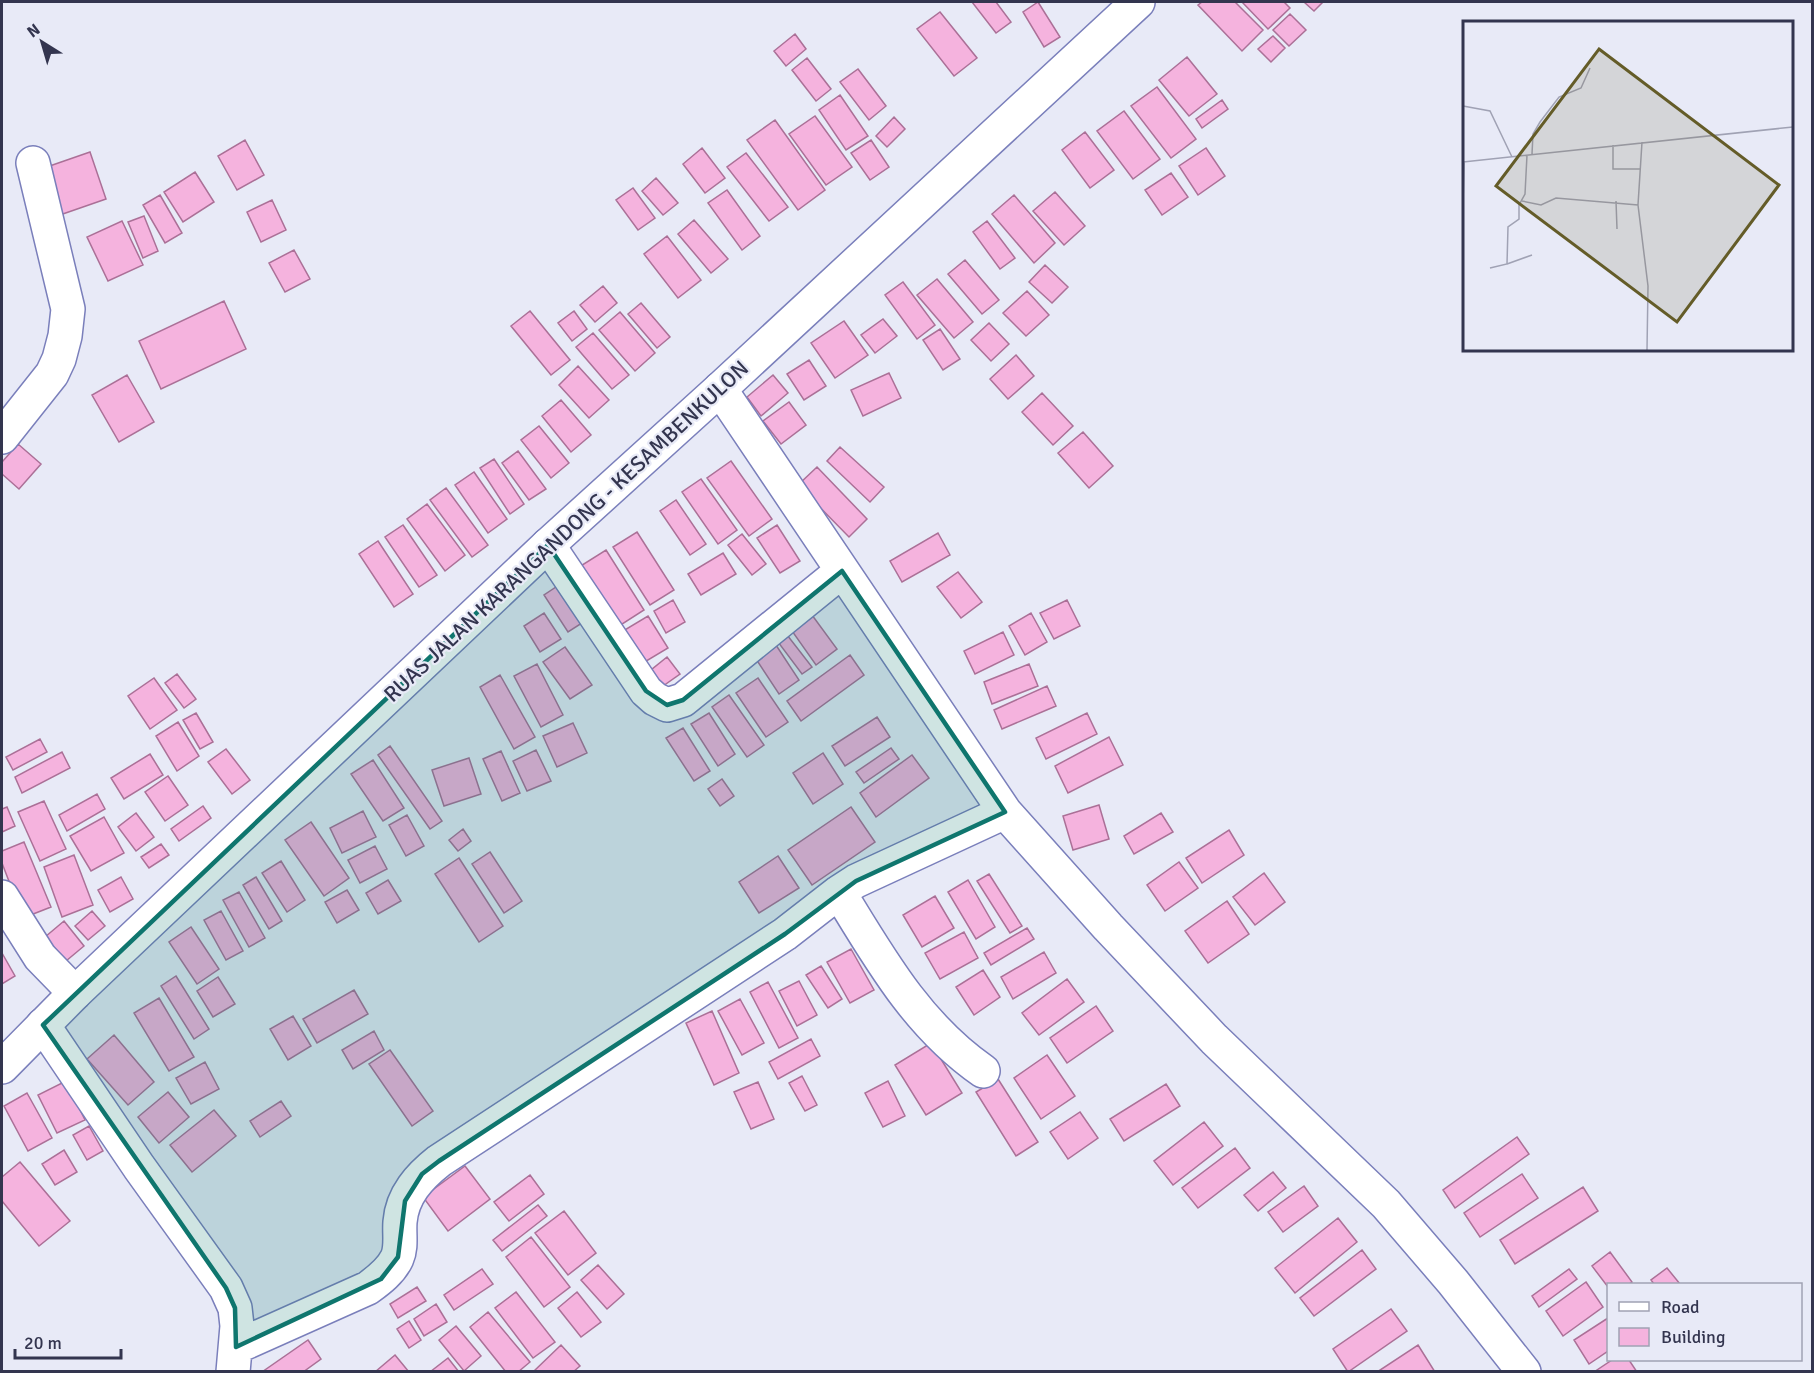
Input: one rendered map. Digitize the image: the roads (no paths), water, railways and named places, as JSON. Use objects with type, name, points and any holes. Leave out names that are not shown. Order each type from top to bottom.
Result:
[{"type":"street","name":"RUAS JALAN KARANGANDONG - KESAMBENKULON","points":[[2,1067],[75,993],[548,545],[1138,2]]},
{"type":"street","points":[[2,437],[52,374],[65,336],[68,309],[33,163]]},
{"type":"street","points":[[720,389],[1005,812],[1108,927],[1214,1039],[1386,1204],[1453,1282],[1524,1371]]},
{"type":"street","points":[[548,545],[646,691],[667,705],[683,700],[842,571]]},
{"type":"street","points":[[234,1359],[368,1288],[390,1269],[398,1257],[401,1243],[400,1220],[405,1201],[422,1174],[449,1154],[785,934],[839,892],[874,872],[1005,812]]},
{"type":"street","points":[[839,892],[906,998],[964,1058],[983,1071]]},
{"type":"street","points":[[2,897],[40,957],[75,993]]},
{"type":"street","points":[[43,1025],[139,1167],[226,1288],[236,1308],[234,1359]]}]
